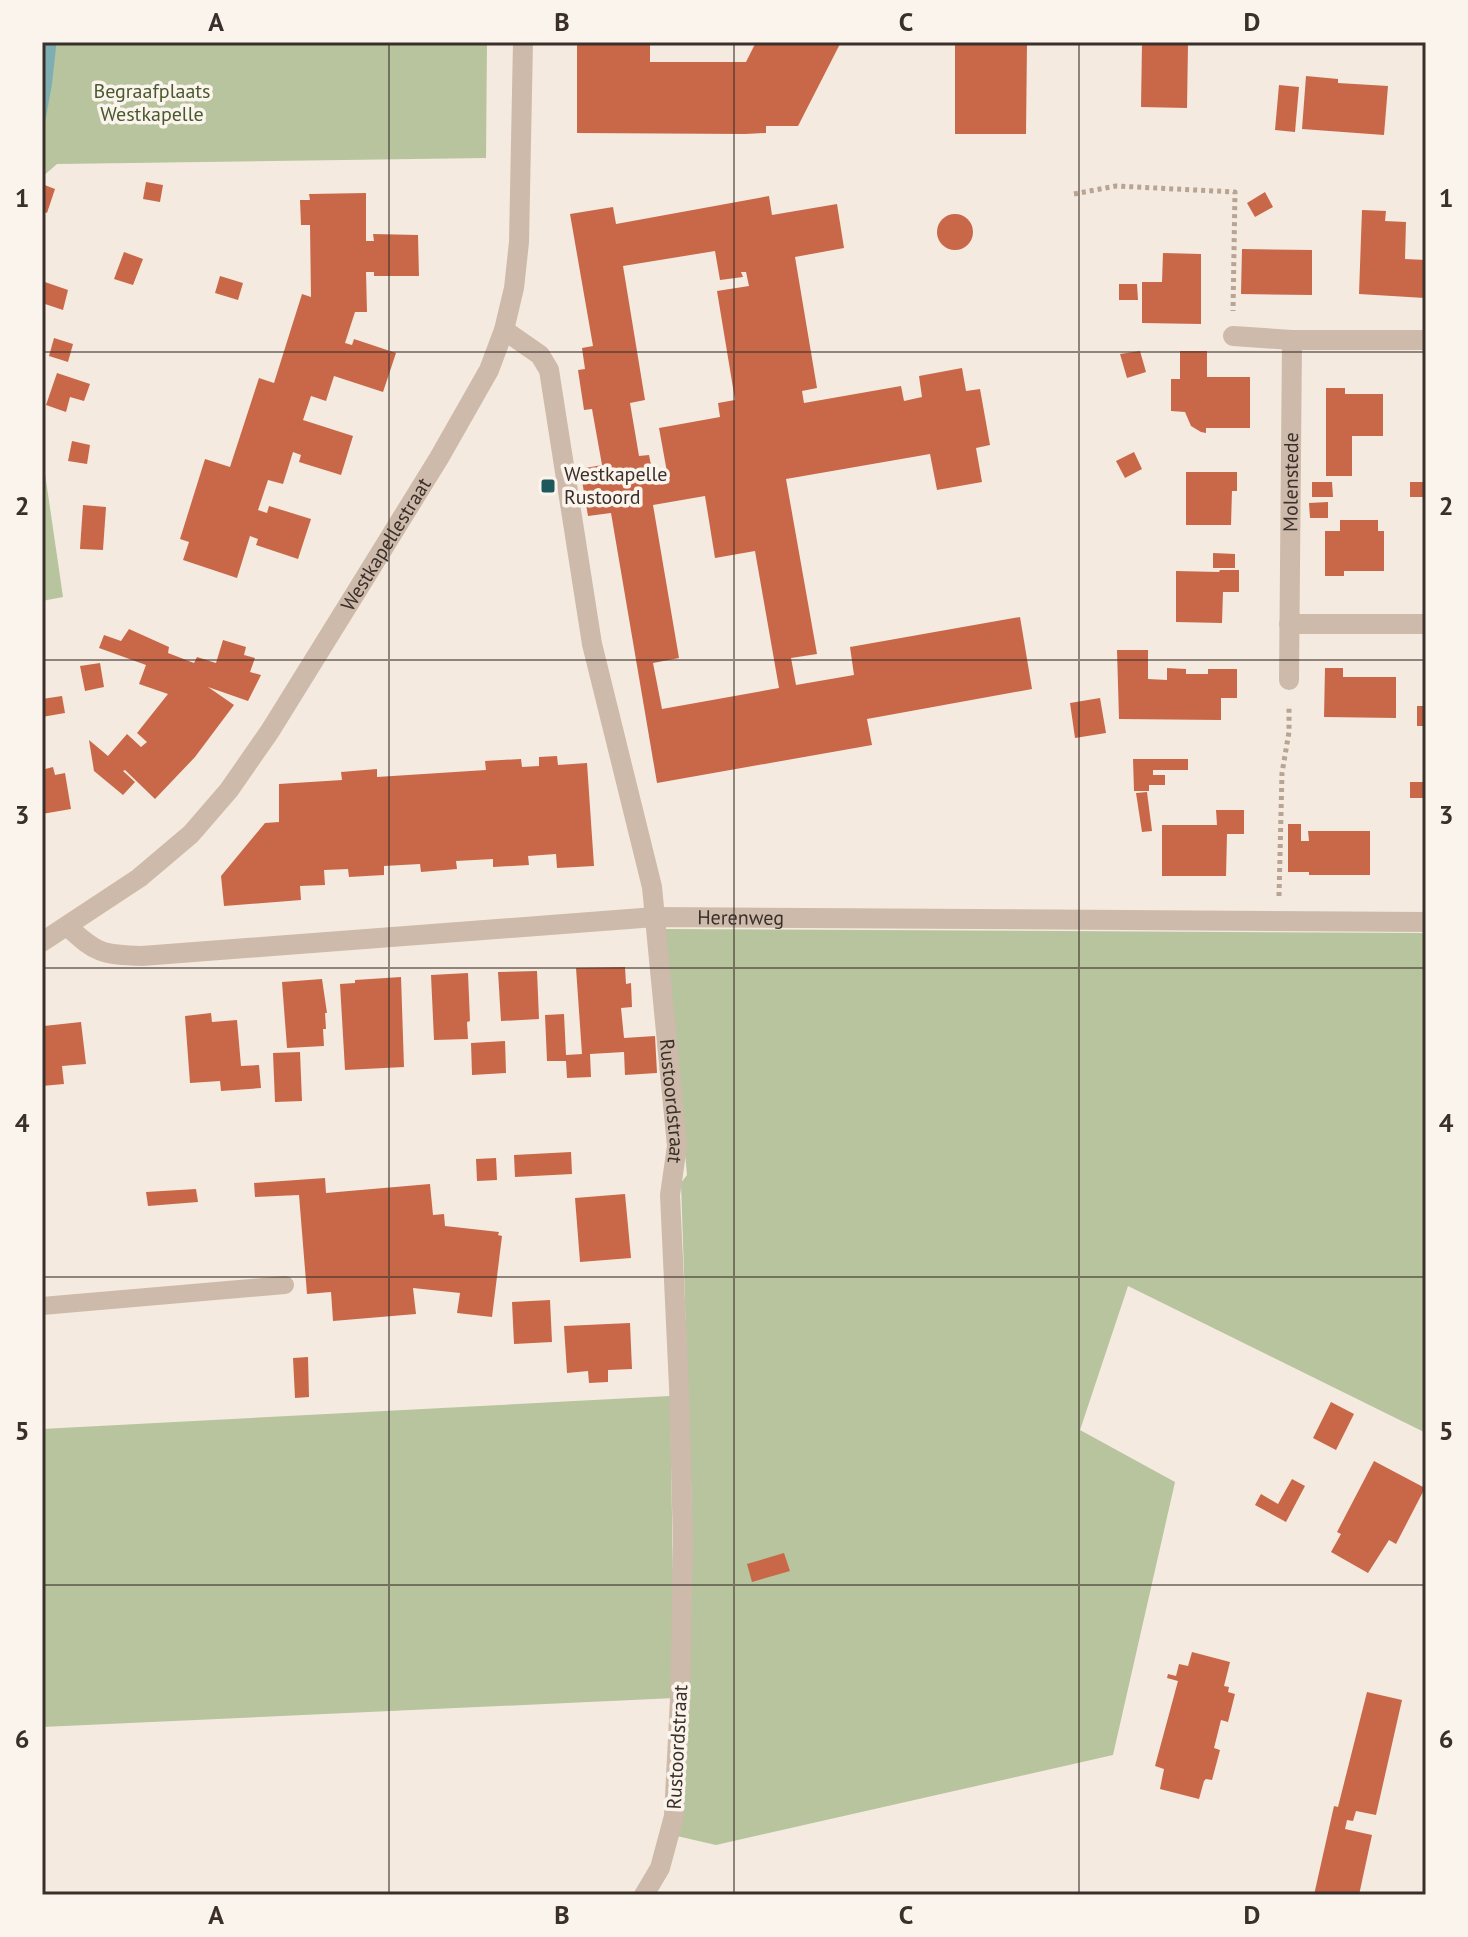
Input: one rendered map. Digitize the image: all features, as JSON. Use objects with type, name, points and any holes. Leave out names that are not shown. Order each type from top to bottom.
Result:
[{"type":"street","name":"Westkapellestraat","points":[[42,942],[139,878],[191,834],[229,790],[270,731],[439,458],[489,370],[504,330],[514,288],[519,242],[523,42]]},
{"type":"street","name":"Rustoordstraat","points":[[504,330],[540,355],[549,370],[592,644],[652,887],[677,1146],[670,1195],[683,1543],[680,1699],[674,1816],[660,1868],[644,1895]]},
{"type":"street","points":[[1233,336],[1292,340],[1426,340]]},
{"type":"street","name":"Molenstede","points":[[1289,680],[1292,340]]},
{"type":"street","points":[[1289,624],[1426,624]]},
{"type":"street","name":"Herenweg","points":[[67,926],[88,946],[108,955],[142,956],[655,917],[1426,922]]},
{"type":"lane","points":[[42,1306],[285,1285]]},
{"type":"path","points":[[1074,194],[1116,186],[1235,192],[1233,336]]},
{"type":"path","points":[[1279,921],[1282,773],[1289,732],[1289,680]]},
{"type":"green space","name":"Begraafplaats Westkapelle","points":[[42,42],[487,42],[486,158],[57,164],[42,177]]},
{"type":"green space","points":[[42,453],[63,597],[42,601]]},
{"type":"green space","points":[[665,929],[1426,933],[1426,1433],[1128,1286],[1080,1430],[1175,1482],[1113,1755],[716,1845],[677,1836],[692,1512],[681,1183],[687,1175]]},
{"type":"green space","points":[[670,1396],[675,1698],[42,1727],[42,1429]]},
{"type":"water","points":[[42,42],[56,42],[42,139]]},
{"type":"building","points":[[577,42],[650,42],[650,62],[746,62],[756,42],[841,42],[798,126],[766,126],[766,133],[745,134],[577,133]]},
{"type":"building","points":[[955,42],[1027,42],[1026,134],[955,134]]},
{"type":"building","points":[[1142,44],[1188,44],[1187,108],[1141,107]]},
{"type":"building","points":[[1306,76],[1338,79],[1338,83],[1388,86],[1384,135],[1302,129]]},
{"type":"building","points":[[1279,85],[1299,87],[1295,132],[1275,130]]},
{"type":"building","points":[[146,182],[163,185],[160,202],[143,199]]},
{"type":"building","points":[[42,184],[55,189],[47,213],[42,211]]},
{"type":"building","points":[[1265,192],[1273,207],[1255,217],[1247,203]]},
{"type":"building","points":[[366,193],[366,241],[374,241],[373,234],[418,235],[419,276],[374,276],[374,272],[366,272],[367,312],[355,312],[345,343],[352,345],[354,339],[396,353],[383,392],[334,376],[326,401],[311,396],[303,420],[353,436],[341,475],[299,462],[301,455],[293,452],[283,484],[268,480],[258,510],[267,513],[269,506],[311,519],[298,559],[256,545],[258,539],[250,536],[237,578],[183,560],[189,542],[180,539],[205,459],[230,467],[259,378],[274,383],[302,294],[311,297],[310,225],[301,225],[300,200],[310,200],[309,194]]},
{"type":"building","points":[[769,196],[772,215],[837,204],[844,248],[795,257],[817,388],[802,391],[804,403],[901,386],[904,401],[922,397],[919,376],[962,368],[966,391],[980,389],[990,445],[976,448],[982,482],[937,490],[930,454],[786,479],[817,654],[791,658],[796,685],[854,675],[850,647],[1020,617],[1032,689],[867,719],[872,745],[657,783],[611,513],[588,516],[580,469],[602,465],[592,409],[584,410],[578,370],[585,369],[582,348],[593,346],[570,214],[613,207],[616,224]],"holes":[[[715,251],[720,280],[743,277],[741,272],[746,272],[749,286],[717,291],[735,400],[718,403],[720,417],[659,428],[669,483],[655,485],[649,455],[639,456],[630,403],[645,400],[623,266]],[[705,496],[715,558],[755,551],[779,688],[662,709],[653,663],[679,658],[653,505]]]},
{"type":"building","points":[[1362,210],[1386,211],[1385,221],[1406,222],[1405,259],[1426,260],[1425,298],[1359,294]]},
{"type":"building","points":[[955,214],[968,219],[973,232],[968,245],[955,250],[942,245],[937,232],[942,219]]},
{"type":"building","points":[[1242,249],[1312,250],[1312,295],[1241,294]]},
{"type":"building","points":[[124,252],[143,259],[133,285],[114,279]]},
{"type":"building","points":[[1163,253],[1201,254],[1201,324],[1142,323],[1142,282],[1162,282]]},
{"type":"building","points":[[220,276],[243,283],[238,300],[215,293]]},
{"type":"building","points":[[42,281],[68,290],[63,310],[42,303]]},
{"type":"building","points":[[1119,284],[1137,284],[1138,300],[1119,300]]},
{"type":"building","points":[[54,338],[73,344],[68,362],[49,356]]},
{"type":"building","points":[[1140,351],[1146,372],[1127,378],[1120,354]]},
{"type":"building","points":[[1180,351],[1207,351],[1207,377],[1250,377],[1250,428],[1206,428],[1206,433],[1201,432],[1191,426],[1185,412],[1171,411],[1171,379],[1180,379]]},
{"type":"building","points":[[57,373],[90,384],[84,401],[70,397],[66,412],[46,405]]},
{"type":"building","points":[[1326,388],[1345,388],[1345,394],[1383,394],[1383,436],[1352,436],[1352,476],[1326,476]]},
{"type":"building","points":[[72,441],[90,445],[87,464],[68,461]]},
{"type":"building","points":[[1134,452],[1142,469],[1125,478],[1116,461]]},
{"type":"building","points":[[1186,472],[1237,472],[1237,491],[1232,491],[1231,525],[1186,525]]},
{"type":"building","points":[[1312,482],[1332,482],[1333,497],[1312,497]]},
{"type":"building","points":[[1410,482],[1426,482],[1426,497],[1410,497]]},
{"type":"building","points":[[1328,502],[1328,518],[1310,518],[1309,503]]},
{"type":"building","points":[[83,505],[106,507],[103,550],[80,549]]},
{"type":"building","points":[[1340,520],[1378,520],[1378,531],[1384,531],[1384,571],[1344,571],[1344,576],[1325,576],[1325,531],[1340,531]]},
{"type":"building","points":[[1213,553],[1235,554],[1235,568],[1213,568]]},
{"type":"building","points":[[1239,570],[1239,592],[1223,592],[1222,623],[1176,622],[1176,571]]},
{"type":"building","points":[[129,629],[169,647],[168,653],[194,663],[197,657],[216,663],[223,640],[246,647],[244,655],[255,658],[250,672],[261,675],[248,701],[208,687],[234,705],[195,757],[155,799],[125,770],[135,782],[123,795],[94,771],[89,740],[108,756],[127,734],[141,747],[147,742],[137,733],[168,694],[139,684],[146,665],[99,648],[104,635],[121,641]]},
{"type":"building","points":[[1117,650],[1148,650],[1148,679],[1167,680],[1167,668],[1186,669],[1186,674],[1208,674],[1208,669],[1237,669],[1237,698],[1221,698],[1221,720],[1119,719]]},
{"type":"building","points":[[100,663],[104,687],[85,691],[80,666]]},
{"type":"building","points":[[1325,668],[1343,668],[1343,677],[1396,677],[1396,718],[1324,717]]},
{"type":"building","points":[[62,696],[65,713],[42,717],[42,699]]},
{"type":"building","points":[[1100,698],[1106,733],[1075,738],[1070,703]]},
{"type":"building","points":[[1417,706],[1426,706],[1426,726],[1417,726]]},
{"type":"building","points":[[557,756],[558,765],[587,763],[594,866],[557,868],[556,854],[528,856],[529,865],[493,867],[493,859],[456,861],[457,869],[421,872],[420,864],[384,866],[384,875],[349,877],[348,869],[324,870],[325,885],[300,886],[301,900],[224,906],[221,876],[265,823],[279,822],[279,784],[342,780],[341,772],[377,769],[377,777],[486,770],[485,761],[521,759],[522,767],[539,766],[539,757]]},
{"type":"building","points":[[1133,759],[1188,759],[1188,770],[1153,770],[1153,775],[1165,775],[1165,785],[1149,785],[1149,791],[1134,791]]},
{"type":"building","points":[[42,760],[45,769],[53,767],[55,775],[65,773],[71,809],[42,814]]},
{"type":"building","points":[[1410,782],[1426,782],[1426,798],[1410,798]]},
{"type":"building","points":[[1147,792],[1152,831],[1142,832],[1136,793]]},
{"type":"building","points":[[1216,810],[1244,810],[1244,834],[1227,834],[1226,876],[1162,876],[1162,825],[1217,825]]},
{"type":"building","points":[[1288,824],[1301,824],[1301,841],[1309,841],[1308,831],[1370,831],[1370,875],[1288,872]]},
{"type":"building","points":[[625,967],[626,984],[631,983],[632,1007],[621,1008],[624,1038],[655,1036],[657,1073],[625,1075],[624,1052],[590,1054],[591,1077],[567,1078],[566,1061],[547,1061],[545,1015],[564,1014],[566,1055],[582,1054],[576,968]]},
{"type":"building","points":[[537,971],[539,1019],[501,1021],[498,972]]},
{"type":"building","points":[[468,973],[468,1039],[434,1040],[431,975]]},
{"type":"building","points":[[401,977],[404,1067],[345,1070],[340,984]]},
{"type":"building","points":[[322,979],[327,1013],[326,1029],[323,1029],[324,1046],[287,1048],[282,982]]},
{"type":"building","points":[[211,1013],[212,1022],[237,1020],[241,1066],[259,1065],[261,1088],[221,1091],[220,1081],[190,1083],[185,1016]]},
{"type":"building","points":[[81,1022],[86,1064],[62,1066],[64,1084],[42,1086],[44,1026]]},
{"type":"building","points":[[505,1041],[506,1073],[472,1075],[471,1043]]},
{"type":"building","points":[[300,1052],[302,1101],[275,1102],[273,1053]]},
{"type":"building","points":[[571,1152],[572,1174],[515,1177],[514,1155]]},
{"type":"building","points":[[496,1158],[497,1180],[477,1181],[476,1159]]},
{"type":"building","points":[[325,1178],[326,1193],[430,1184],[433,1215],[444,1214],[445,1226],[499,1232],[498,1235],[502,1236],[492,1317],[457,1313],[460,1293],[413,1288],[416,1314],[333,1321],[331,1292],[307,1294],[299,1195],[255,1197],[254,1183]]},
{"type":"building","points":[[196,1189],[198,1202],[148,1206],[146,1192]]},
{"type":"building","points":[[625,1194],[631,1258],[580,1262],[575,1198]]},
{"type":"building","points":[[550,1300],[552,1342],[514,1344],[512,1302]]},
{"type":"building","points":[[630,1323],[632,1369],[608,1370],[608,1382],[589,1383],[588,1371],[567,1373],[564,1326]]},
{"type":"building","points":[[308,1357],[309,1397],[295,1398],[293,1358]]},
{"type":"building","points":[[1331,1402],[1354,1414],[1336,1450],[1313,1438]]},
{"type":"building","points":[[1374,1461],[1425,1488],[1396,1544],[1389,1540],[1368,1573],[1331,1552],[1341,1534],[1337,1532]]},
{"type":"building","points":[[1292,1479],[1305,1486],[1286,1522],[1255,1505],[1261,1494],[1278,1504]]},
{"type":"building","points":[[784,1553],[790,1571],[752,1582],[747,1564]]},
{"type":"building","points":[[1192,1652],[1230,1662],[1224,1686],[1229,1687],[1228,1692],[1235,1694],[1228,1722],[1221,1720],[1214,1748],[1220,1750],[1212,1780],[1204,1781],[1199,1799],[1160,1789],[1164,1769],[1155,1766],[1178,1681],[1167,1678],[1168,1674],[1176,1676],[1179,1664],[1188,1666]]},
{"type":"building","points":[[1367,1692],[1402,1700],[1376,1815],[1356,1811],[1353,1821],[1347,1820],[1345,1829],[1372,1835],[1359,1895],[1314,1895],[1334,1806],[1338,1807]]},
{"type":"place","name":"Westkapelle Rustoord","points":[[548,486]]}]
